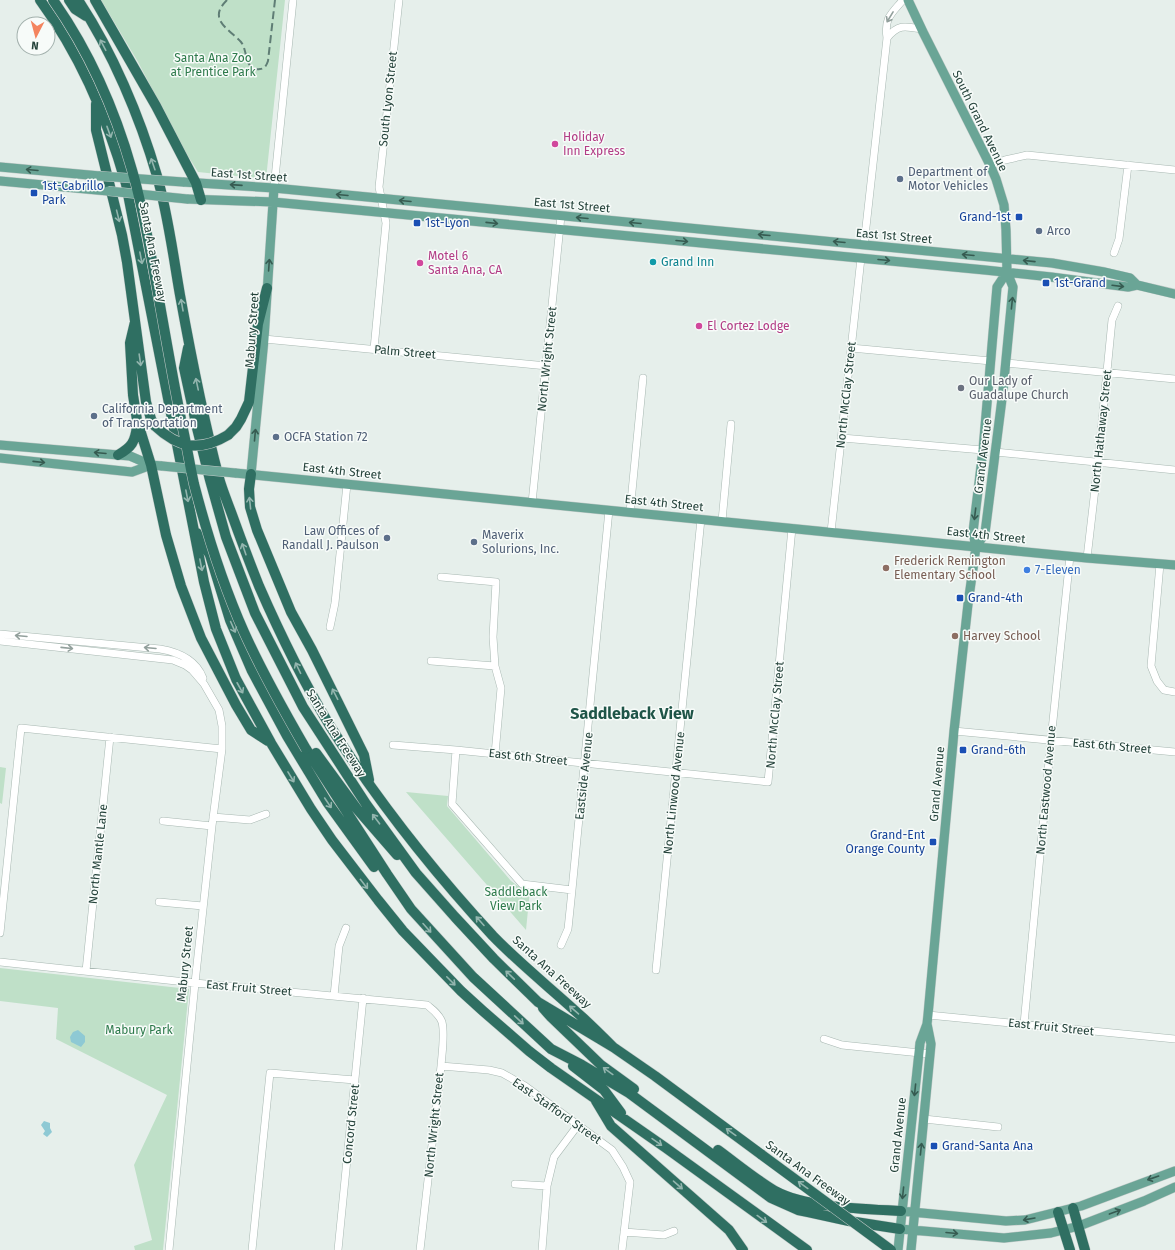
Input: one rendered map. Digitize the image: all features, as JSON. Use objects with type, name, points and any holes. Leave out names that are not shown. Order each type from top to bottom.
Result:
[{"type":"highway","name":"Santa Ana Freeway","points":[[40,0],[68,42],[96,96],[126,184],[204,582],[216,629],[236,679],[271,743],[311,809],[336,846],[378,900],[417,946],[450,981],[483,1012],[540,1059],[807,1250]]},
{"type":"highway","points":[[53,0],[91,63],[117,121],[132,170],[145,220],[176,397],[194,483],[210,539],[244,632],[273,692],[402,898],[436,938],[473,977],[551,1049],[582,1065],[629,1093],[771,1198],[798,1210],[849,1221],[900,1229]]},
{"type":"highway","points":[[60,0],[96,60],[121,119],[138,168],[150,220],[199,474],[215,536],[248,629],[308,747],[390,848],[416,873]]},
{"type":"highway","points":[[69,0],[75,9],[89,18]]},
{"type":"highway","name":"Santa Ana Freeway","points":[[78,0],[89,18],[126,91],[139,123],[156,174],[168,228],[203,412],[220,480],[246,556],[301,675],[330,725],[415,846],[493,936],[526,969],[583,1017],[613,1047]]},
{"type":"highway","points":[[95,0],[156,106],[196,183],[201,200]]},
{"type":"highway","points":[[96,96],[96,130],[122,235],[127,262],[146,402],[151,419],[155,426],[171,440],[195,446],[207,444],[219,441],[236,427],[249,402],[258,324],[267,288]]},
{"type":"highway","points":[[135,322],[130,343],[133,395],[137,420],[151,465],[166,535],[181,586],[201,638],[251,730],[271,743]]},
{"type":"highway","name":"Santa Ana Freeway","points":[[189,344],[184,368],[200,443],[226,537],[255,613],[308,714],[366,804],[416,873],[494,959],[538,1002],[613,1047],[891,1250]]},
{"type":"highway","points":[[118,455],[130,447],[133,443],[136,437],[137,420]]},
{"type":"highway","points":[[251,474],[249,489],[250,507],[257,530],[291,612],[312,650],[364,754],[370,784]]},
{"type":"highway","name":"Santa Ana Freeway","points":[[193,526],[210,555],[230,620],[252,671],[287,736],[327,802],[382,877],[402,898]]},
{"type":"highway","points":[[538,1002],[551,1017],[601,1065],[753,1176],[776,1191],[792,1198],[811,1202],[868,1209],[902,1211]]},
{"type":"highway","name":"Santa Ana Freeway","points":[[551,1049],[604,1090],[626,1120]]},
{"type":"highway","points":[[594,1098],[611,1126],[729,1230],[743,1250]]},
{"type":"highway","points":[[1074,1208],[1085,1250]]},
{"type":"highway","points":[[1058,1212],[1070,1250]]},
{"type":"main road","name":"South Grand Avenue","points":[[908,0],[921,29],[990,165],[1004,205],[1007,259]]},
{"type":"main road","name":"East 1st Street","points":[[0,167],[100,176],[274,188],[1052,263],[1130,278],[1137,285]]},
{"type":"main road","name":"East 1st Street","points":[[0,181],[187,199],[273,202],[384,212],[1007,272],[1128,287],[1137,285],[1175,294]]},
{"type":"main road","name":"Mabury Street","points":[[251,474],[264,338],[274,188]]},
{"type":"main road","points":[[803,253],[853,252],[860,250],[864,245]]},
{"type":"main road","name":"Grand Avenue","points":[[976,546],[986,532],[1006,363],[1013,287],[1007,272],[1007,259]]},
{"type":"main road","name":"Grand Avenue","points":[[898,1250],[920,1043],[927,1020],[954,731],[976,546],[973,532],[983,450],[997,286],[1007,272]]},
{"type":"main road","name":"East 4th Street","points":[[0,445],[130,456],[151,465],[1087,558],[1175,565]]},
{"type":"main road","name":"East 4th Street","points":[[0,458],[132,472],[151,465]]},
{"type":"main road","name":"Grand Avenue","points":[[911,1250],[931,1044],[927,1020]]},
{"type":"main road","points":[[902,1211],[1006,1221],[1025,1220],[1074,1208],[1175,1171]]},
{"type":"main road","points":[[900,1229],[1004,1238],[1052,1233],[1079,1226],[1144,1201],[1175,1187]]},
{"type":"street","points":[[274,188],[293,0]]},
{"type":"street","name":"South Lyon Street","points":[[374,349],[386,224],[378,187],[399,0]]},
{"type":"street","points":[[864,245],[887,38],[886,22],[903,0]]},
{"type":"street","points":[[887,38],[892,31],[900,27],[908,26],[921,29]]},
{"type":"street","points":[[990,165],[1027,155],[1175,170]]},
{"type":"street","points":[[1114,253],[1119,238],[1128,165]]},
{"type":"street","name":"North Wright Street","points":[[532,502],[547,366],[561,216]]},
{"type":"street","name":"North McClay Street","points":[[831,532],[861,258]]},
{"type":"street","name":"North Hathaway Street","points":[[1087,558],[1112,320],[1118,306]]},
{"type":"street","name":"Palm Street","points":[[264,338],[547,366]]},
{"type":"street","points":[[851,348],[991,361]]},
{"type":"street","points":[[1006,363],[1175,380]]},
{"type":"street","points":[[630,512],[642,378]]},
{"type":"street","points":[[722,521],[731,424]]},
{"type":"street","points":[[842,438],[983,450]]},
{"type":"street","points":[[995,452],[1175,470]]},
{"type":"street","points":[[330,627],[335,603],[347,484]]},
{"type":"street","name":"Eastside Avenue","points":[[561,945],[568,929],[609,510]]},
{"type":"street","name":"North Linwood Avenue","points":[[656,970],[700,519]]},
{"type":"street","name":"North McClay Street","points":[[768,782],[792,528]]},
{"type":"street","name":"North Eastwood Avenue","points":[[1024,1024],[1070,556]]},
{"type":"street","points":[[1160,564],[1151,666],[1157,681],[1164,690],[1175,692]]},
{"type":"street","points":[[441,577],[496,582],[493,637],[495,666],[501,688],[495,754]]},
{"type":"street","points":[[0,634],[160,649],[174,652],[186,662]]},
{"type":"street","points":[[0,642],[162,658],[186,662]]},
{"type":"street","points":[[431,661],[495,666]]},
{"type":"street","name":"Mabury Street","points":[[168,1250],[203,906],[222,749],[222,726],[219,710],[204,684],[198,669],[186,662]]},
{"type":"street","points":[[0,933],[21,728],[222,749]]},
{"type":"street","name":"East 6th Street","points":[[954,731],[1175,752]]},
{"type":"street","name":"North Mantle Lane","points":[[86,972],[110,737]]},
{"type":"street","name":"East 6th Street","points":[[393,745],[456,750],[768,782]]},
{"type":"street","points":[[456,750],[452,804],[522,884],[572,890]]},
{"type":"street","points":[[213,817],[250,820],[266,814]]},
{"type":"street","points":[[163,821],[212,826]]},
{"type":"street","points":[[159,902],[203,906]]},
{"type":"street","points":[[334,996],[339,946],[346,928]]},
{"type":"street","name":"East Fruit Street","points":[[0,962],[195,983],[427,1005]]},
{"type":"street","name":"Concord Street","points":[[338,1250],[363,998]]},
{"type":"street","name":"North Wright Street","points":[[420,1250],[443,1040],[441,1020],[436,1012],[427,1005]]},
{"type":"street","name":"East Fruit Street","points":[[927,1020],[1024,1024],[1175,1039]]},
{"type":"street","points":[[824,1039],[842,1045],[930,1054]]},
{"type":"street","name":"East Stafford Street","points":[[441,1066],[489,1070],[502,1073],[525,1086],[612,1150],[623,1167],[630,1182],[624,1232]]},
{"type":"street","points":[[252,1250],[270,1073],[355,1080]]},
{"type":"street","points":[[924,1119],[998,1127]]},
{"type":"street","points":[[542,1250],[547,1186],[554,1157],[578,1124]]},
{"type":"street","points":[[514,1184],[547,1186]]},
{"type":"street","points":[[622,1250],[624,1232],[664,1235],[674,1231]]},
{"type":"green space","name":"Santa Ana Zoo at Prentice Park","points":[[101,0],[285,0],[266,179],[198,172],[183,148],[138,62]]},
{"type":"green space","points":[[0,767],[6,768],[2,804],[0,803]]},
{"type":"green space","name":"Saddleback View Park","points":[[406,792],[448,796],[447,806],[511,881],[518,886],[530,890],[526,930]]},
{"type":"green space","name":"Mabury Park","points":[[0,968],[189,989],[163,1250],[135,1250],[134,1246],[152,1240],[134,1165],[167,1095],[56,1039],[58,1008],[0,1001]]},
{"type":"water","points":[[78,1030],[85,1036],[85,1042],[81,1047],[71,1042],[70,1037],[73,1032]]},
{"type":"water","points":[[44,1121],[50,1123],[52,1132],[47,1137],[43,1134],[45,1131],[41,1125]]},
{"type":"railway","points":[[227,0],[220,9],[220,19],[224,26],[241,42],[249,64],[255,69],[263,68],[266,66],[268,61],[275,0]]},
{"type":"place","name":"Holiday Inn Express","points":[[555,144]]},
{"type":"place","name":"Department of Motor Vehicles","points":[[900,179]]},
{"type":"place","name":"1st-Cabrillo Park","points":[[34,193]]},
{"type":"place","name":"Grand-1st","points":[[1019,217]]},
{"type":"place","name":"1st-Lyon","points":[[417,223]]},
{"type":"place","name":"Arco","points":[[1039,231]]},
{"type":"place","name":"Grand Inn","points":[[653,262]]},
{"type":"place","name":"Motel 6 Santa Ana, CA","points":[[420,263]]},
{"type":"place","name":"1st-Grand","points":[[1046,283]]},
{"type":"place","name":"El Cortez Lodge","points":[[699,326]]},
{"type":"place","name":"Our Lady of Guadalupe Church","points":[[961,388]]},
{"type":"place","name":"California Department of Transportation","points":[[94,416]]},
{"type":"place","name":"OCFA Station 72","points":[[276,437]]},
{"type":"place","name":"Law Offices of Randall J. Paulson","points":[[387,538]]},
{"type":"place","name":"Maverix Solurions, Inc.","points":[[474,542]]},
{"type":"place","name":"Frederick Remington Elementary School","points":[[886,568]]},
{"type":"place","name":"7-Eleven","points":[[1027,570]]},
{"type":"place","name":"Grand-4th","points":[[960,598]]},
{"type":"place","name":"Harvey School","points":[[955,636]]},
{"type":"place","name":"Grand-6th","points":[[963,750]]},
{"type":"place","name":"Grand-Ent Orange County","points":[[933,842]]},
{"type":"place","name":"Grand-Santa Ana","points":[[934,1146]]},
{"type":"district","name":"Saddleback View","points":[[632,713]]}]
